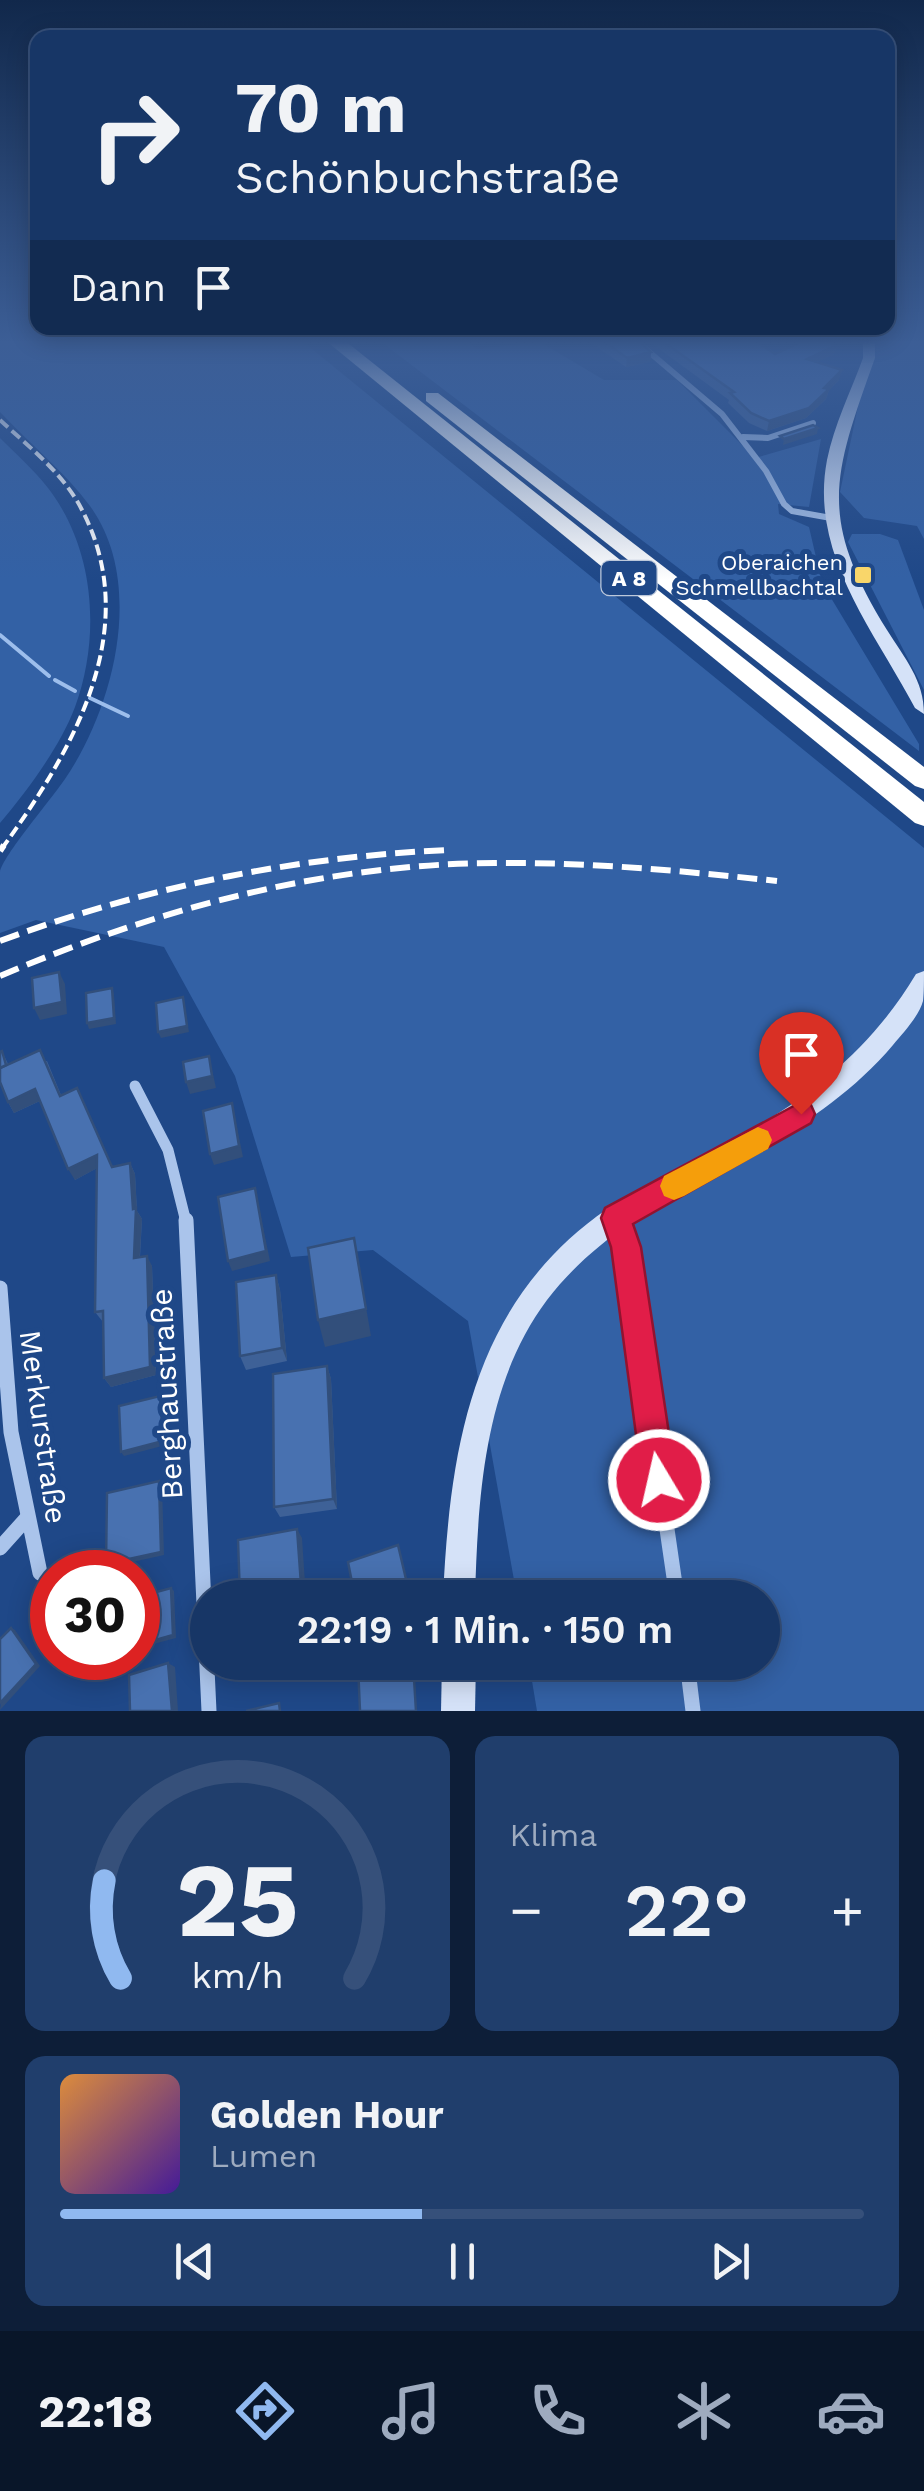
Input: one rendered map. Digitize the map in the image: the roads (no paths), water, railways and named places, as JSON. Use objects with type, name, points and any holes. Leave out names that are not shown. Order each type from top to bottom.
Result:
[{"type":"highway","name":"A 8","points":[[432,420],[924,816]]},
{"type":"highway","name":"A 8","points":[[462,420],[924,780]]},
{"type":"main road","points":[[848,420],[834,460],[831,518],[848,576],[924,708]]},
{"type":"main road","points":[[461,1580],[466,1469],[480,1402],[525,1308],[578,1248],[616,1218],[801,1114],[841,1085],[893,1030],[924,980]]},
{"type":"main road","points":[[458,1680],[458,1711]]},
{"type":"street","points":[[726,420],[742,437],[784,504],[792,511],[831,518]]},
{"type":"street","points":[[742,437],[768,438],[813,422]]},
{"type":"street","name":"Berghaustraße","points":[[135,1086],[158,1119],[174,1164],[186,1219],[209,1711]]},
{"type":"street","points":[[616,1218],[626,1247],[674,1580]]},
{"type":"street","name":"Merkurstraße","points":[[0,1288],[1,1359],[34,1550]]},
{"type":"street","points":[[0,1548],[26,1519]]},
{"type":"street","points":[[689,1680],[693,1711]]},
{"type":"waterway","points":[[0,635],[49,676]]},
{"type":"waterway","points":[[55,680],[75,691]]},
{"type":"waterway","points":[[90,698],[128,716]]},
{"type":"railway","points":[[0,420],[66,485],[82,510],[99,555],[106,599],[103,643],[92,687],[75,729],[54,770],[3,847]]},
{"type":"railway","points":[[0,851],[4,845]]},
{"type":"railway","points":[[0,941],[110,905],[221,878],[333,860],[448,850]]},
{"type":"railway","points":[[0,976],[180,911],[304,882],[367,872],[431,865],[531,863],[777,881]]},
{"type":"place","name":"Oberaichen Schmellbachtal","points":[[863,575]]}]
